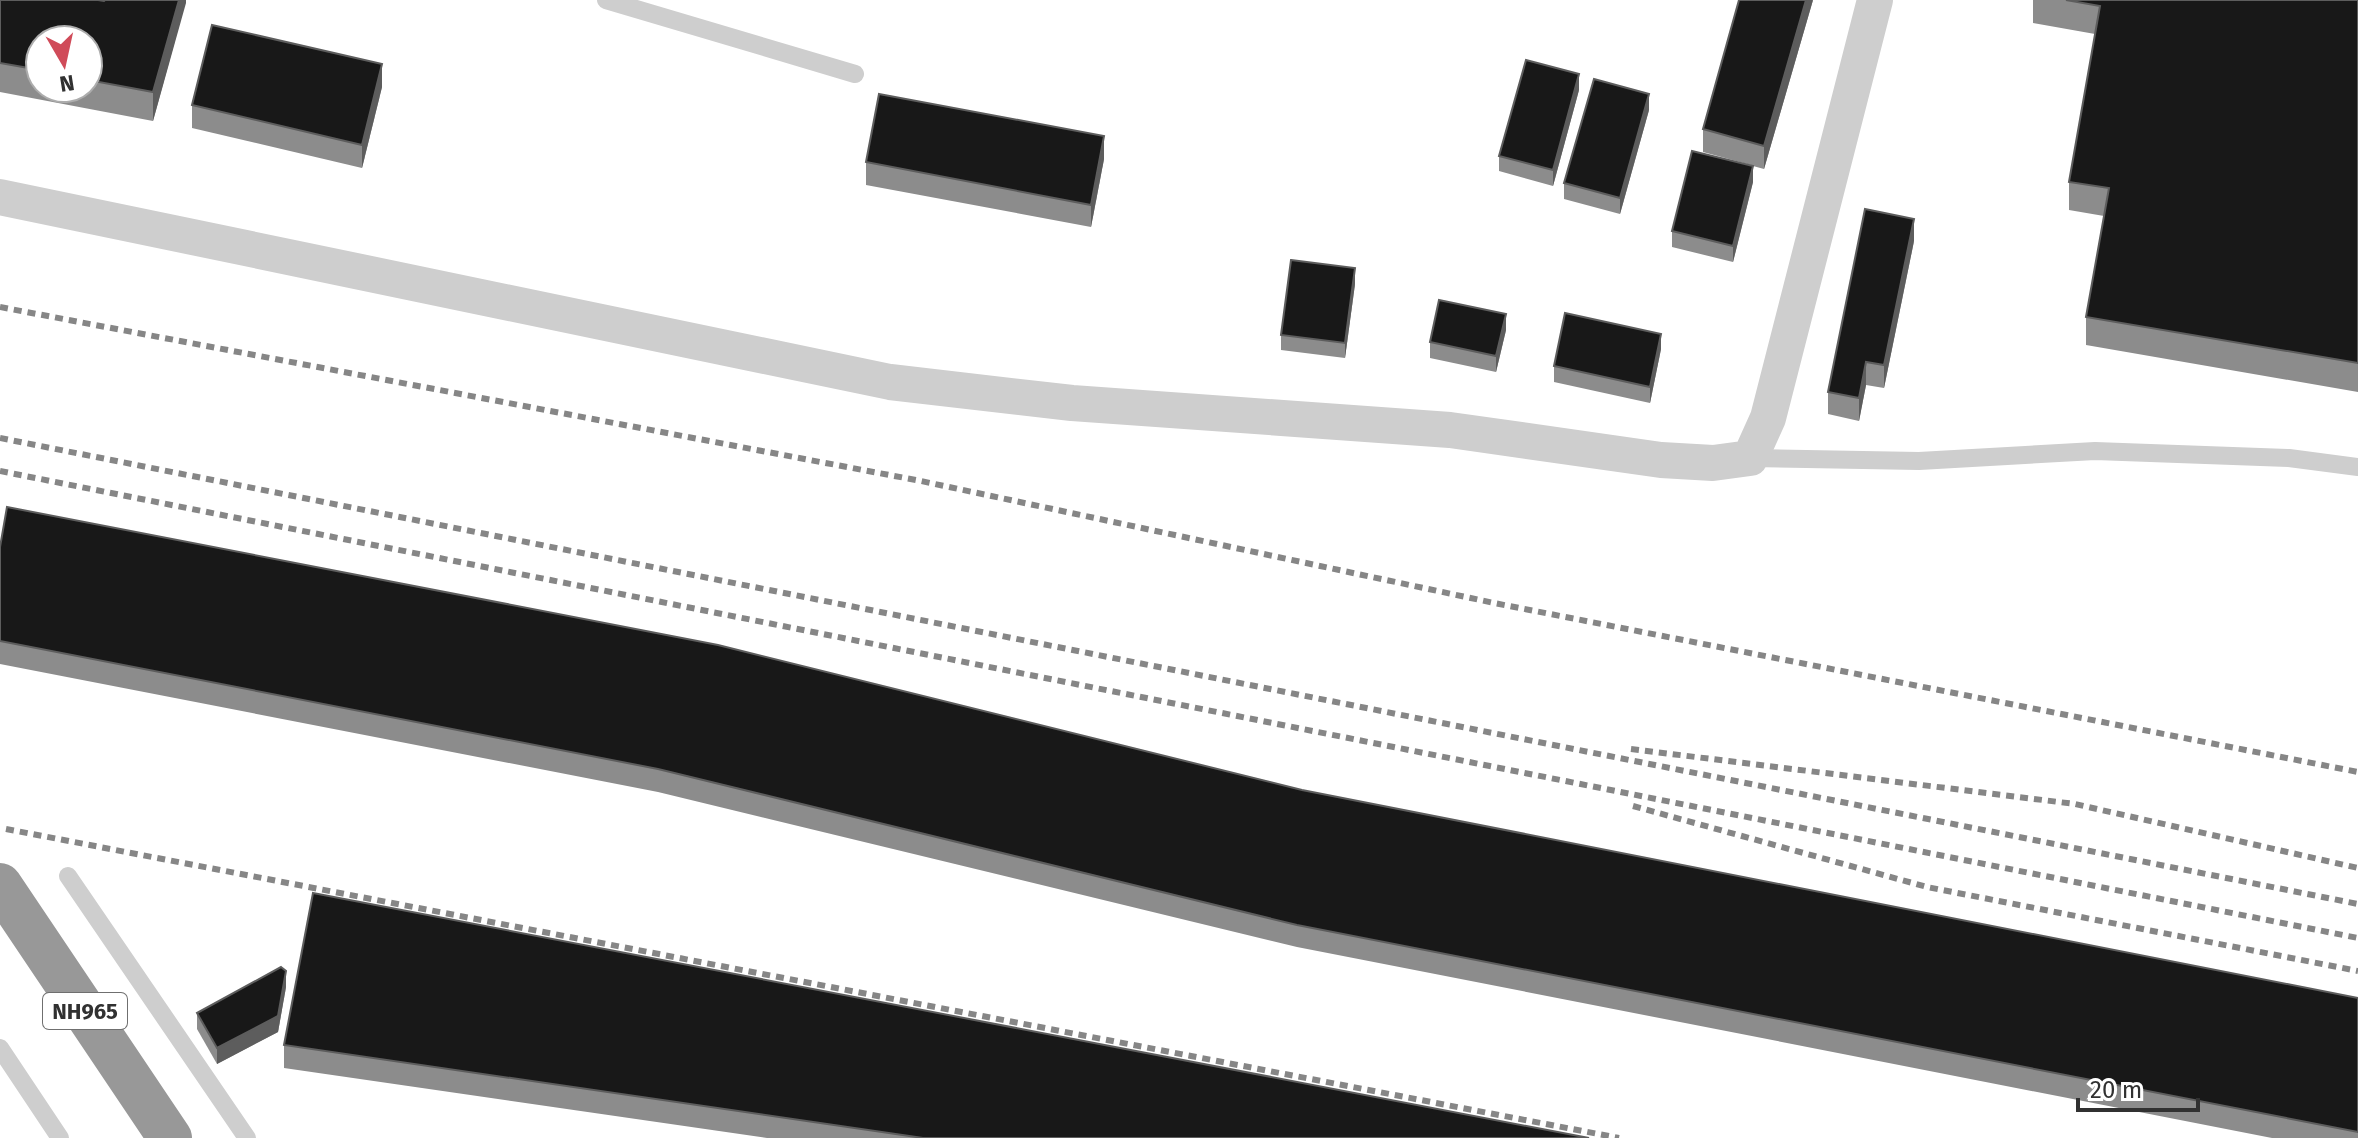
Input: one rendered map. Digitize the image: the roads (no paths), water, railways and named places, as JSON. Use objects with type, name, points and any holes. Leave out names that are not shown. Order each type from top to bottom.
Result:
[{"type":"highway","name":"NH965","points":[[0,885],[170,1138]]},
{"type":"street","points":[[0,197],[890,382],[1072,403],[1450,430],[1661,460],[1713,463],[1750,458],[1768,418],[1875,0]]},
{"type":"lane","points":[[606,0],[855,74]]},
{"type":"lane","points":[[1750,458],[1919,461],[2095,451],[2289,458],[2358,467]]},
{"type":"lane","points":[[68,876],[247,1138]]},
{"type":"lane","points":[[0,1048],[60,1138]]},
{"type":"railway","points":[[0,307],[921,481],[1494,603],[2358,772]]},
{"type":"railway","points":[[0,438],[2358,904]]},
{"type":"railway","points":[[0,471],[2358,938]]},
{"type":"railway","points":[[1631,749],[2075,804],[2358,868]]},
{"type":"railway","points":[[1633,806],[1927,887],[2358,971]]},
{"type":"railway","points":[[6,829],[1619,1138]]}]
